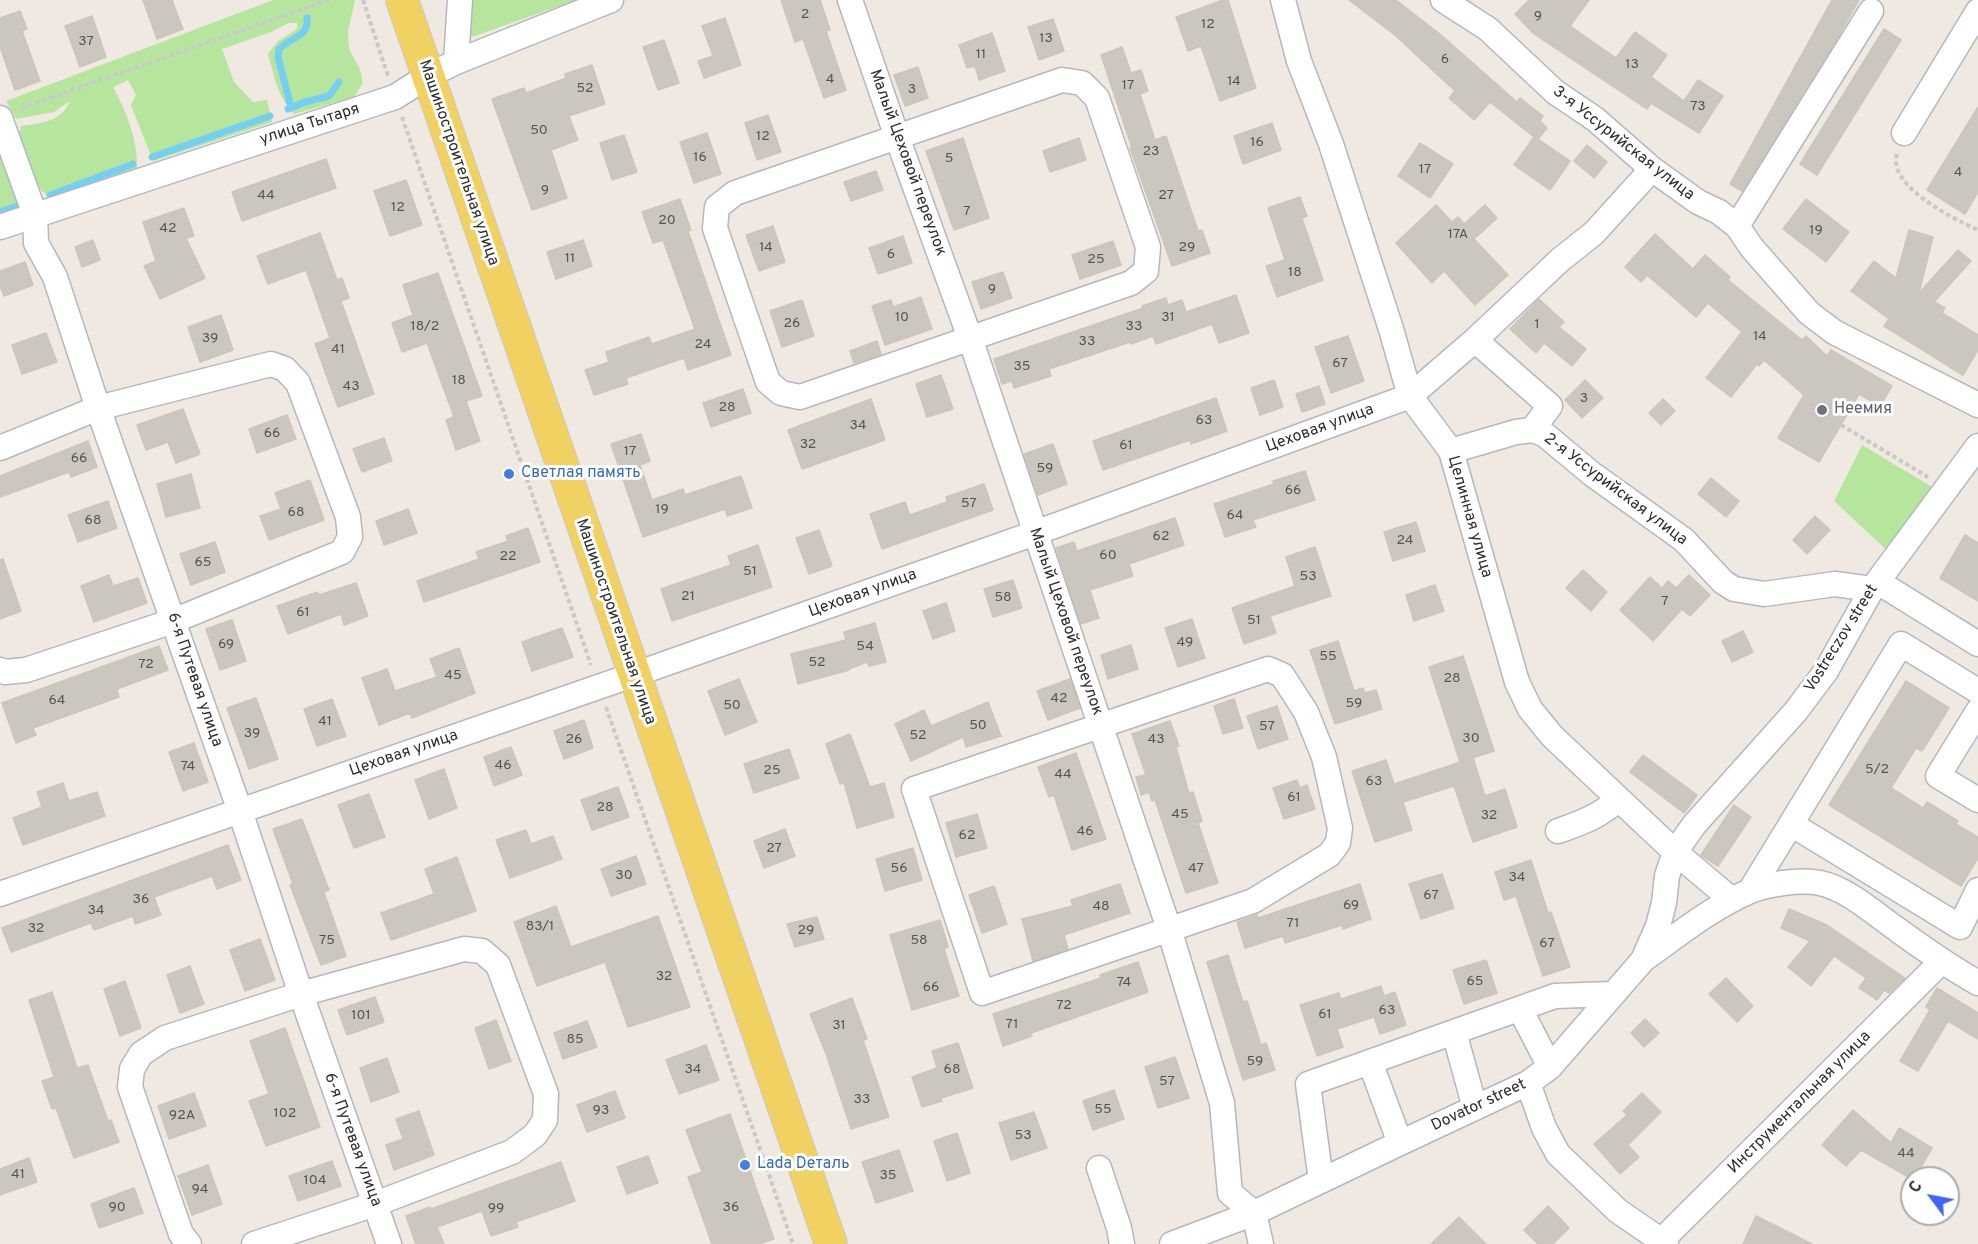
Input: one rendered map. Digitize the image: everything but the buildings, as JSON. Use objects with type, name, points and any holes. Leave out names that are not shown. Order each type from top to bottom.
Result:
[{"type":"main road","name":"Машиностроительная улица","points":[[402,0],[831,1244]]},
{"type":"street","points":[[456,62],[460,0]]},
{"type":"street","name":"улица Тытаря","points":[[0,227],[395,97],[456,62],[611,0]]},
{"type":"street","name":"Малый Цеховой переулок","points":[[850,0],[970,338],[1169,929],[1222,1103],[1230,1193],[1254,1213]]},
{"type":"street","name":"Целинная улица","points":[[1283,0],[1299,61],[1331,144],[1391,329],[1410,396],[1450,451],[1517,682],[1530,709],[1552,736],[1675,852],[1741,895]]},
{"type":"street","name":"3-я Уссурийская улица","points":[[1443,0],[1488,29],[1555,92],[1595,119],[1652,169],[1737,226],[1752,248],[1809,313],[1821,323],[1834,332],[1978,405]]},
{"type":"street","points":[[1737,226],[1871,10]]},
{"type":"street","points":[[1904,133],[1978,11]]},
{"type":"street","points":[[1062,80],[1082,82],[1097,98],[1148,247],[1146,271],[1131,283],[800,397],[781,393],[768,382],[715,228],[717,207],[735,193],[897,137],[1062,80]]},
{"type":"street","name":"6-я Путевая улица","points":[[5,114],[35,215],[36,243],[55,278],[98,408],[389,1244]]},
{"type":"street","name":"Цеховая улица","points":[[0,894],[633,675],[1035,533],[1410,396],[1475,340],[1560,260],[1594,233],[1652,169]]},
{"type":"street","points":[[1475,340],[1550,406],[1532,430]]},
{"type":"street","points":[[0,448],[98,408],[271,364],[285,369],[298,383],[348,517],[350,537],[342,552],[173,621],[26,670],[4,672],[0,670]]},
{"type":"street","name":"2-я Уссурийская улица","points":[[1450,451],[1516,432],[1532,430],[1550,438],[1592,474],[1677,534],[1723,582],[1734,589],[1764,594],[1835,584],[1875,586]]},
{"type":"street","name":"Vostreczov street","points":[[1675,852],[1694,825],[1796,711],[1820,679],[1875,586],[1978,446]]},
{"type":"street","points":[[1875,586],[1978,644]]},
{"type":"street","points":[[1741,895],[1791,824],[1901,644],[1978,692]]},
{"type":"street","points":[[1268,669],[1282,675],[1306,712],[1324,757],[1340,828],[1338,843],[1329,855],[1253,901],[982,993],[914,789],[1100,726],[1268,669]]},
{"type":"street","points":[[1978,711],[1938,776],[1978,800]]},
{"type":"street","points":[[1558,831],[1607,810],[1618,799]]},
{"type":"street","points":[[1791,824],[1960,927],[1978,891]]},
{"type":"street","name":"Dovator street","points":[[1172,1244],[1254,1213],[1528,1083],[1550,1067],[1643,960],[1658,926],[1664,903],[1667,876],[1675,852]]},
{"type":"street","points":[[1643,960],[1741,895],[1787,883],[1818,883],[1835,888],[1978,983]]},
{"type":"street","points":[[189,1244],[181,1234],[130,1087],[132,1069],[141,1054],[165,1038],[301,994],[464,949],[482,951],[498,965],[546,1094],[544,1120],[535,1136],[512,1152],[375,1204],[254,1244]]},
{"type":"street","name":"Инструментальная улица","points":[[1661,1243],[1942,961]]},
{"type":"street","points":[[1321,1181],[1308,1084],[1555,996],[1613,994]]},
{"type":"street","points":[[1555,996],[1589,1023]]},
{"type":"street","points":[[1520,1009],[1550,1067]]},
{"type":"street","points":[[1454,1032],[1475,1108]]},
{"type":"street","points":[[1370,1062],[1400,1143]]},
{"type":"street","points":[[1528,1083],[1544,1128],[1558,1154],[1618,1211],[1661,1243]]},
{"type":"street","points":[[1099,1168],[1122,1244]]},
{"type":"street","points":[[1254,1213],[1261,1244]]},
{"type":"path","points":[[5,114],[329,0]]},
{"type":"path","points":[[363,0],[793,1244]]},
{"type":"path","points":[[1904,133],[1895,160],[1900,177],[1917,194],[1978,230]]},
{"type":"path","points":[[1841,425],[1946,488]]},
{"type":"green space","points":[[273,0],[355,0],[348,31],[349,49],[360,69],[363,83],[354,97],[294,114],[280,93],[268,54],[277,42],[297,29],[297,23],[289,23],[271,32],[222,49],[234,82],[253,102],[267,100],[272,122],[153,161],[131,105],[136,95],[128,80],[113,87],[130,126],[136,147],[137,168],[108,181],[53,199],[42,191],[35,180],[19,135],[21,126],[56,117],[62,113],[70,101],[54,112],[16,119],[6,101]]},
{"type":"green space","points":[[468,0],[576,0],[472,37],[463,25]]},
{"type":"green space","points":[[0,133],[7,150],[5,169],[12,188],[23,195],[26,210],[0,218]]},
{"type":"green space","points":[[1862,445],[1932,487],[1892,555],[1834,501]]},
{"type":"waterway","points":[[291,107],[278,57],[279,49],[305,30],[307,18]]},
{"type":"waterway","points":[[288,109],[329,96],[339,82]]},
{"type":"waterway","points":[[152,157],[270,116]]},
{"type":"waterway","points":[[50,195],[133,164]]},
{"type":"waterway","points":[[0,212],[24,204]]},
{"type":"place","name":"Неемия","points":[[1822,410]]},
{"type":"place","name":"Светлая память","points":[[509,474]]},
{"type":"place","name":"Lada Dеталь","points":[[745,1165]]}]
